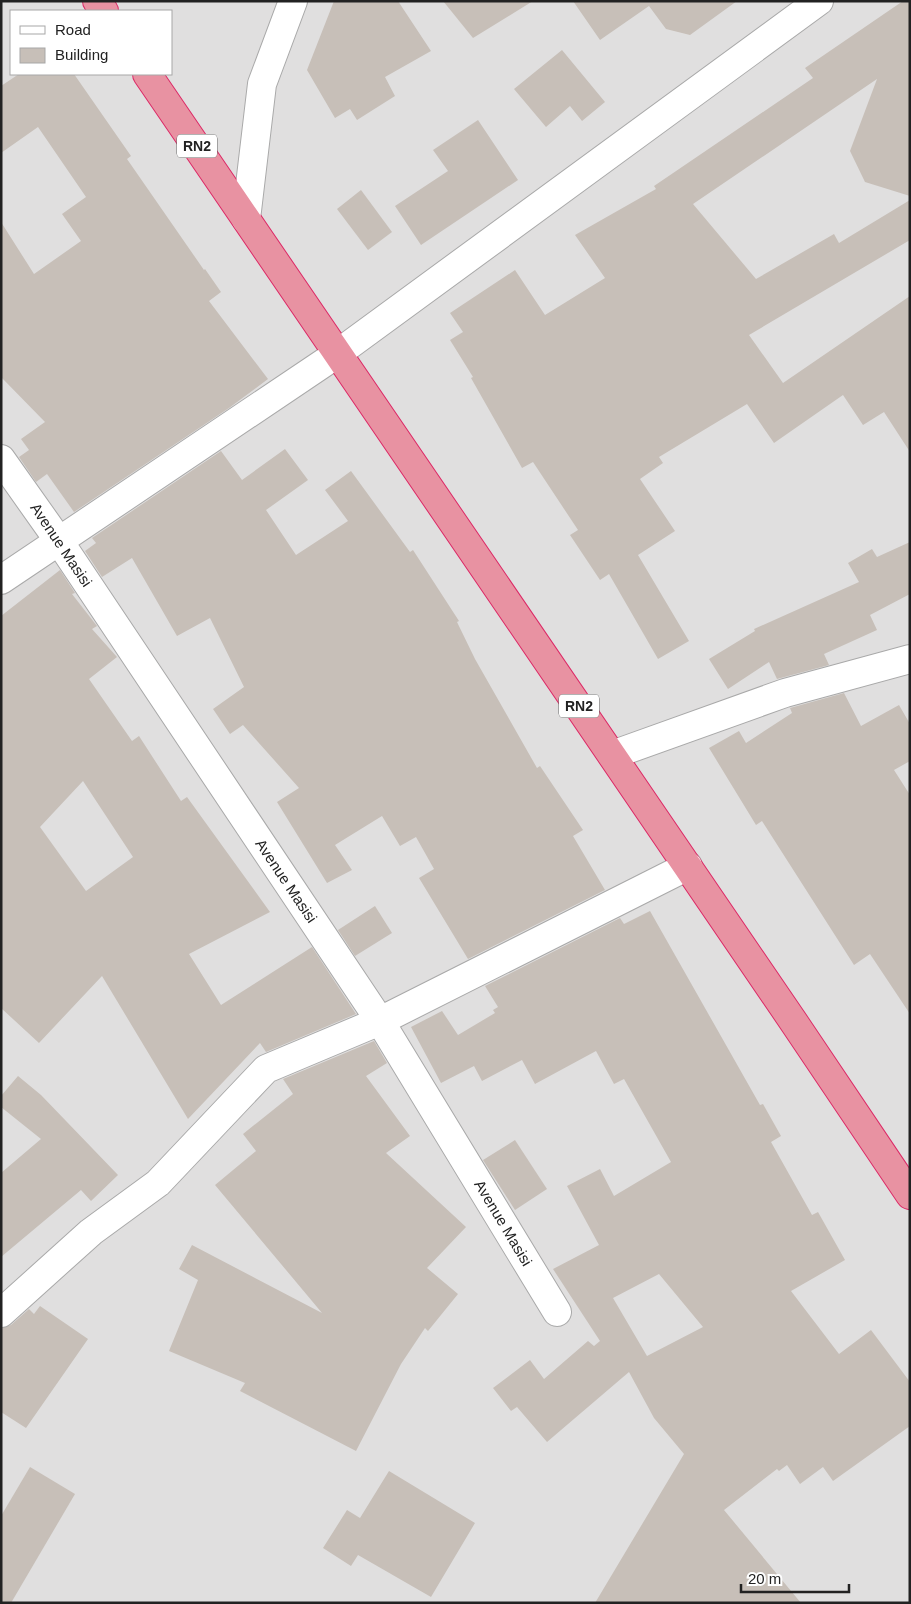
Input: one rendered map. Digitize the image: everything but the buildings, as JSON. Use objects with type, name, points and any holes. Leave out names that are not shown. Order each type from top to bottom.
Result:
[{"type":"highway","name":"RN2","points":[[148,75],[688,866],[910,1195]]},
{"type":"street","points":[[246,219],[262,84],[293,1]]},
{"type":"street","points":[[1,580],[337,354],[820,1]]},
{"type":"street","name":"Avenue Masisi","points":[[1,459],[59,541],[380,1022],[557,1312]]},
{"type":"street","points":[[612,755],[785,693],[910,659]]},
{"type":"street","points":[[1,1313],[91,1232],[158,1183],[266,1069],[380,1022],[688,866]]},
{"type":"shaded area","points":[[1,1],[910,1],[910,1603],[1,1603]]}]
